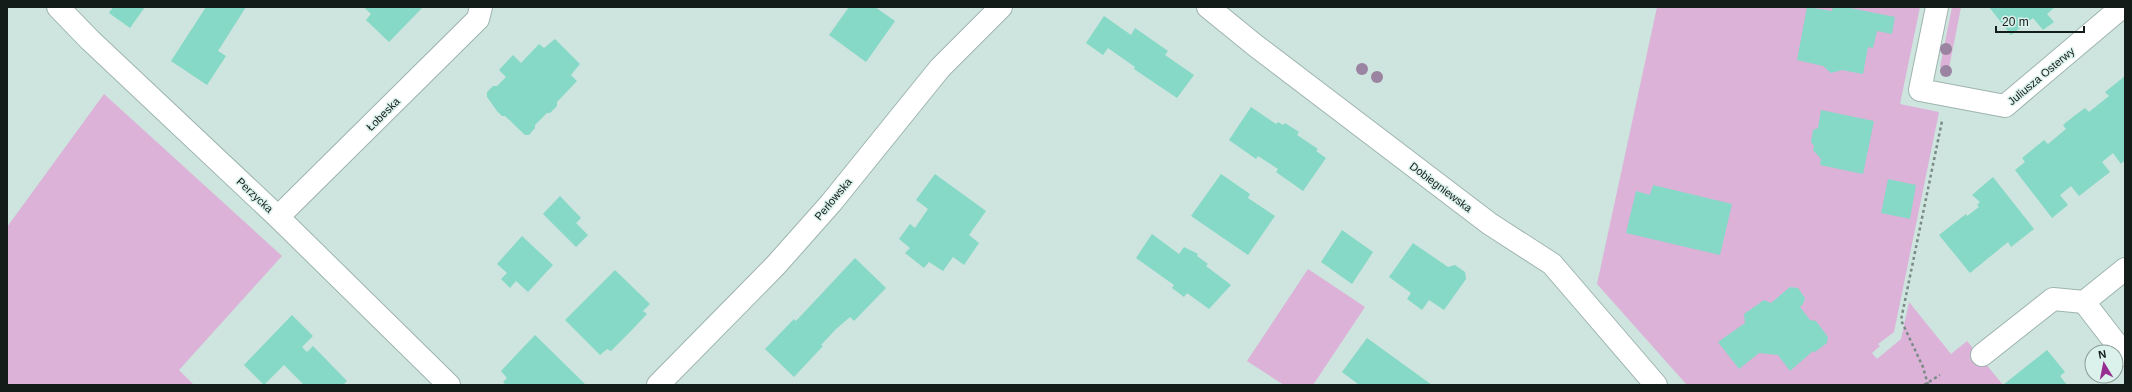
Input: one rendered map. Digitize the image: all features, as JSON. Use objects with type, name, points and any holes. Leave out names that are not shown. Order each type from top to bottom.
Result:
[{"type":"street","name":"Perzycka","points":[[58,7],[90,40],[278,217],[449,385]]},
{"type":"street","name":"Łobeska","points":[[278,217],[478,19],[481,7]]},
{"type":"street","name":"Perłowska","points":[[658,385],[776,265],[831,203],[940,68],[1001,7]]},
{"type":"street","name":"Dobiegniewska","points":[[1208,7],[1256,46],[1490,224],[1552,264],[1656,385]]},
{"type":"street","name":"Juliusza Osterwy","points":[[1937,7],[1920,90],[2005,106],[2122,7]]},
{"type":"street","points":[[1982,355],[2053,299],[2084,302],[2125,269]]},
{"type":"street","points":[[2084,302],[2125,355]]},
{"type":"path","points":[[1928,384],[1923,367],[1901,320],[1942,120]]},
{"type":"path","points":[[1924,385],[1928,384],[1940,375]]},
{"type":"shaded area","points":[[1657,7],[1920,7],[1900,104],[1939,112],[1894,332],[1878,344],[1880,346],[1872,353],[1877,359],[1901,339],[1909,302],[1951,354],[1967,341],[2003,385],[1687,385],[1597,284]]},
{"type":"shaded area","points":[[1952,7],[1961,7],[1949,68],[1940,67]]},
{"type":"shaded area","points":[[104,94],[282,256],[179,370],[194,385],[7,385],[7,227]]},
{"type":"shaded area","points":[[1308,269],[1365,307],[1313,385],[1284,385],[1247,361]]},
{"type":"building","points":[[113,7],[145,7],[130,28],[109,13]]},
{"type":"building","points":[[206,7],[246,7],[218,51],[226,56],[207,85],[171,61]]},
{"type":"building","points":[[364,7],[423,7],[389,42],[366,20],[371,14]]},
{"type":"building","points":[[849,7],[875,7],[895,21],[866,62],[829,35]]},
{"type":"building","points":[[1807,7],[1832,11],[1833,7],[1845,7],[1895,17],[1892,34],[1877,31],[1873,48],[1868,47],[1863,74],[1842,70],[1831,73],[1823,66],[1797,60]]},
{"type":"building","points":[[1989,7],[2055,7],[2047,14],[2054,22],[2043,30],[2033,18],[2011,35]]},
{"type":"building","points":[[1104,16],[1131,35],[1135,28],[1168,51],[1165,55],[1194,75],[1177,98],[1134,69],[1135,67],[1108,48],[1103,55],[1086,43]]},
{"type":"building","points":[[555,39],[580,64],[571,75],[577,81],[557,102],[557,106],[550,113],[547,113],[535,125],[535,128],[529,135],[525,135],[505,116],[502,116],[497,111],[487,97],[487,92],[493,86],[497,86],[506,77],[499,70],[513,55],[521,63],[539,44],[544,48]]},
{"type":"building","points":[[2125,76],[2125,160],[2121,164],[2113,153],[2102,162],[2110,172],[2079,196],[2071,186],[2060,195],[2068,205],[2052,218],[2015,170],[2025,162],[2022,158],[2044,140],[2048,144],[2066,129],[2063,125],[2074,116],[2085,108],[2089,112],[2109,96],[2105,92]]},
{"type":"building","points":[[1251,107],[1276,124],[1278,122],[1283,125],[1285,123],[1299,132],[1297,135],[1318,149],[1316,151],[1326,158],[1303,191],[1276,172],[1278,169],[1258,156],[1256,159],[1229,140]]},
{"type":"building","points":[[1821,110],[1874,121],[1863,174],[1820,165],[1821,159],[1813,150],[1814,146],[1811,142],[1813,130],[1818,128]]},
{"type":"building","points":[[935,174],[986,211],[969,235],[979,243],[964,265],[953,257],[943,271],[929,262],[924,268],[905,253],[910,248],[899,239],[910,224],[915,228],[928,209],[916,200]]},
{"type":"building","points":[[1221,174],[1250,194],[1248,198],[1275,216],[1248,255],[1191,216]]},
{"type":"building","points":[[1993,177],[2034,229],[2011,247],[2008,242],[1970,273],[1939,235],[1966,214],[1967,216],[1979,207],[1977,205],[1980,202],[1972,195]]},
{"type":"building","points":[[1888,179],[1916,185],[1910,219],[1881,213]]},
{"type":"building","points":[[1653,185],[1732,204],[1720,255],[1626,233],[1636,191],[1650,195]]},
{"type":"building","points":[[560,196],[581,218],[576,223],[588,235],[576,247],[543,214]]},
{"type":"building","points":[[1342,230],[1373,252],[1352,284],[1321,262]]},
{"type":"building","points":[[1152,234],[1179,254],[1184,247],[1198,254],[1197,256],[1208,264],[1206,266],[1231,285],[1209,309],[1187,293],[1184,297],[1172,288],[1174,285],[1136,258]]},
{"type":"building","points":[[522,236],[553,265],[528,292],[516,281],[510,288],[501,279],[507,273],[497,264]]},
{"type":"building","points":[[1413,243],[1448,267],[1455,265],[1465,272],[1466,279],[1444,310],[1429,300],[1422,310],[1407,299],[1411,293],[1389,277]]},
{"type":"building","points":[[855,258],[886,288],[854,321],[850,317],[836,329],[821,345],[823,346],[794,377],[765,349],[794,319],[796,321]]},
{"type":"building","points":[[615,270],[650,304],[643,311],[647,314],[629,333],[611,351],[607,349],[600,355],[565,320]]},
{"type":"building","points":[[1790,287],[1798,288],[1805,298],[1800,307],[1810,320],[1816,321],[1828,337],[1827,343],[1815,352],[1813,351],[1790,371],[1778,355],[1759,353],[1739,369],[1718,342],[1745,323],[1744,314],[1764,300],[1771,303]]},
{"type":"building","points":[[292,315],[313,336],[302,347],[307,352],[313,346],[347,381],[343,385],[304,385],[284,365],[264,385],[244,365]]},
{"type":"building","points":[[535,335],[585,385],[506,385],[503,382],[507,378],[501,371]]},
{"type":"building","points":[[1367,338],[1432,385],[1357,385],[1358,384],[1342,372]]},
{"type":"building","points":[[2047,350],[2065,372],[2060,376],[2067,385],[2003,385]]}]
